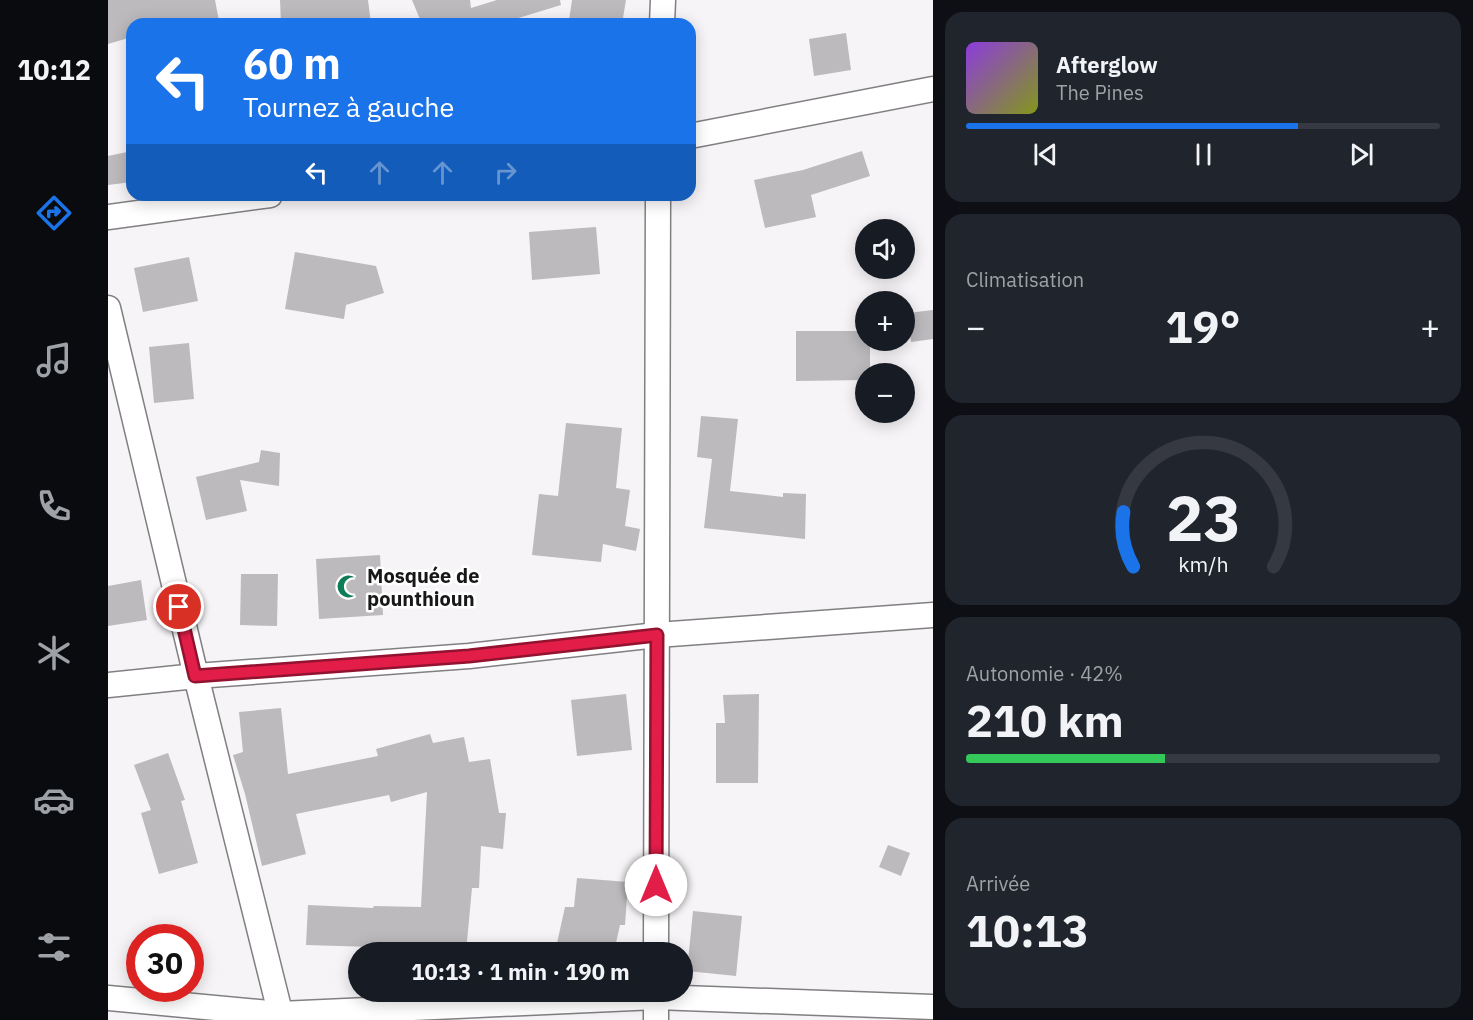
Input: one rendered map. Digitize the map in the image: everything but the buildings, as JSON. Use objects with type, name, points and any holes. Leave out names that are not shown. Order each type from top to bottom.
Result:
[{"type":"street","points":[[662,18],[663,0]]},
{"type":"street","points":[[696,135],[933,89]]},
{"type":"street","points":[[108,217],[226,201]]},
{"type":"street","points":[[656,942],[658,201]]},
{"type":"street","points":[[108,308],[195,676],[281,1017]]},
{"type":"street","points":[[108,685],[195,676],[469,656],[657,635],[933,615]]},
{"type":"street","points":[[108,998],[281,1017],[656,1003],[933,1007]]},
{"type":"place","name":"Mosquée de pounthioun","points":[[349,587]]},
{"type":"route","points":[[179,607],[195,676],[469,656],[657,635],[656,885]]}]
